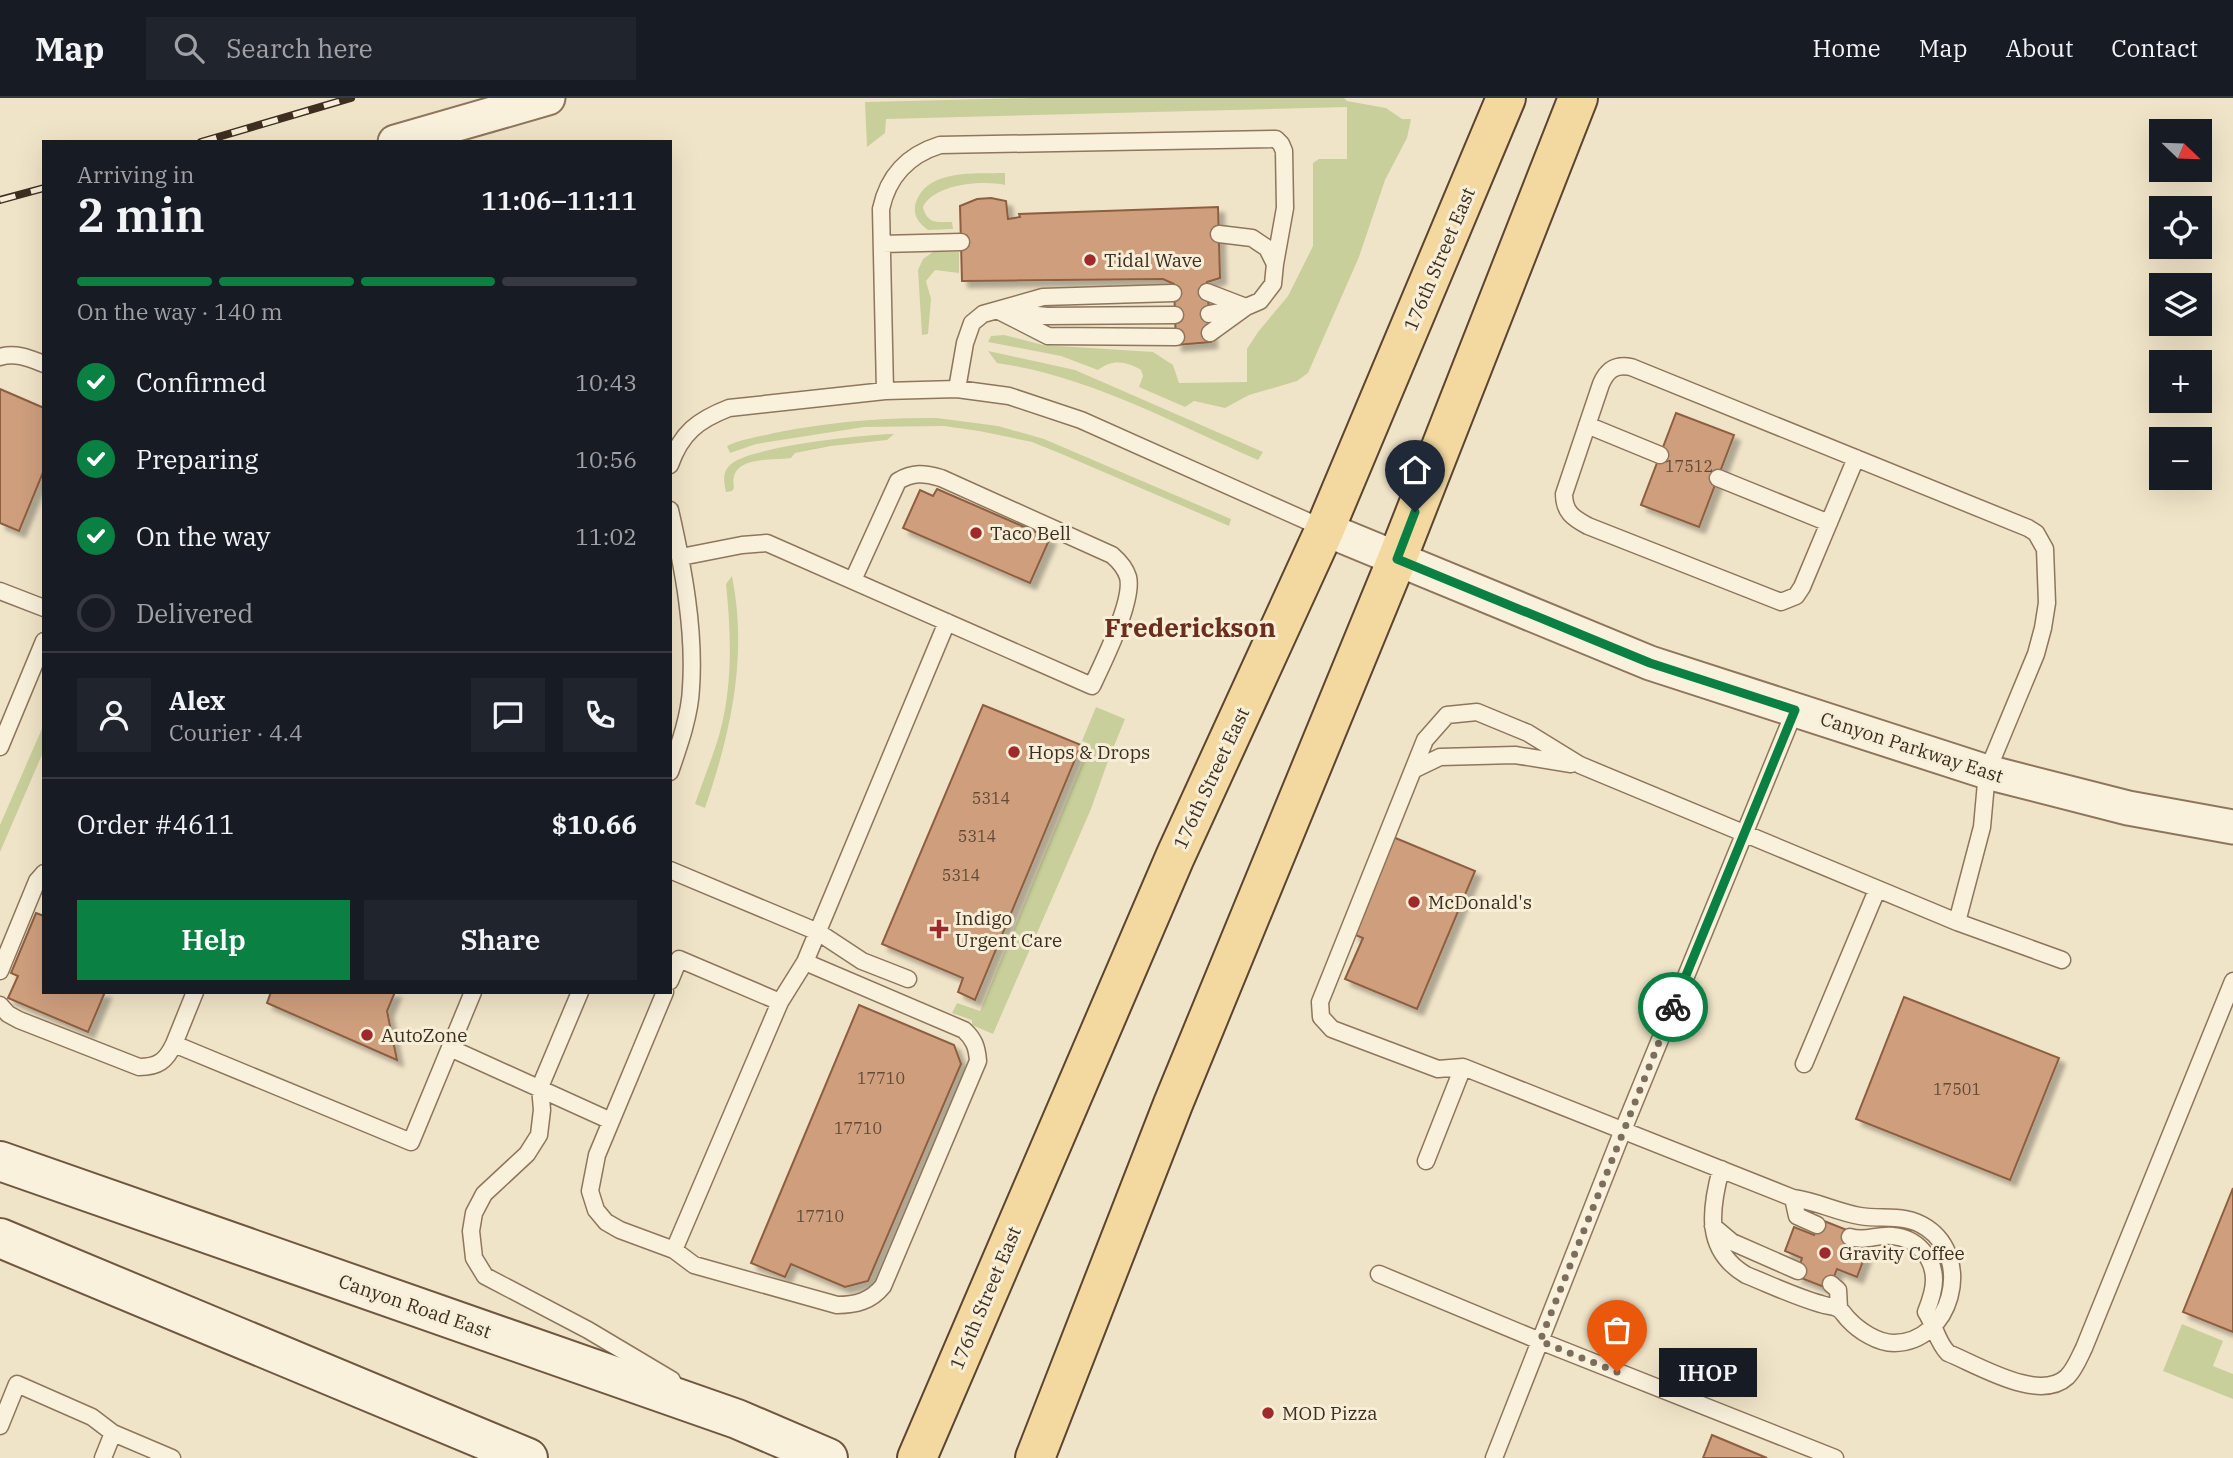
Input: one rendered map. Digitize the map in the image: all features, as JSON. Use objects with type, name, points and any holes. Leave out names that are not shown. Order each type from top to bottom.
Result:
[{"type":"main road","name":"176th Street East","points":[[917,1458],[1169,870],[1325,529],[1506,98]]},
{"type":"main road","points":[[1035,1458],[1178,1091],[1397,559],[1578,98]]},
{"type":"main road","name":"Canyon Road East","points":[[0,1161],[737,1419],[828,1458]]},
{"type":"main road","points":[[0,1238],[519,1456]]},
{"type":"street","points":[[402,140],[548,98]]},
{"type":"street","name":"Canyon Parkway East","points":[[1325,529],[1650,663],[1987,772],[2128,808],[2233,827]]},
{"type":"lane","points":[[885,391],[881,209],[888,185],[897,172],[910,159],[940,145],[1276,139],[1282,144],[1284,151],[1285,208],[1273,284],[1260,300],[1245,307],[1210,333]]},
{"type":"lane","points":[[1219,234],[1252,238],[1267,248],[1275,264]]},
{"type":"lane","points":[[882,244],[961,242]]},
{"type":"lane","points":[[1208,292],[1245,307]]},
{"type":"lane","points":[[957,390],[965,343],[972,323],[983,314],[1044,297],[1173,293]]},
{"type":"lane","points":[[1209,314],[1245,307]]},
{"type":"lane","points":[[999,311],[1047,316],[1175,315]]},
{"type":"lane","points":[[999,311],[1048,336],[1175,337]]},
{"type":"lane","points":[[0,357],[26,357],[42,363]]},
{"type":"lane","points":[[1857,458],[1802,587],[1796,596],[1781,602],[1588,526],[1568,512],[1564,502],[1564,494],[1606,373],[1615,367],[1623,366],[1857,458],[2036,533],[2045,549],[2047,603],[2043,628],[2031,667],[1987,772],[1982,827],[1957,922]]},
{"type":"lane","points":[[672,459],[688,432],[708,416],[729,408],[885,391],[957,390],[1009,396],[1081,420],[1325,529]]},
{"type":"lane","points":[[1587,425],[1660,455]]},
{"type":"lane","points":[[672,436],[688,432]]},
{"type":"lane","points":[[681,557],[767,543],[1092,686],[1129,597],[1128,578],[1121,563],[1112,555],[926,473],[909,474],[898,481],[853,580]]},
{"type":"lane","points":[[1718,478],[1829,523]]},
{"type":"lane","points":[[672,519],[681,557],[691,634],[691,690],[672,764]]},
{"type":"lane","points":[[0,591],[42,607]]},
{"type":"lane","points":[[674,1251],[780,1002],[805,962],[947,622]]},
{"type":"lane","points":[[0,747],[42,646]]},
{"type":"lane","points":[[1494,1458],[1623,1130],[1795,710]]},
{"type":"lane","points":[[1721,1169],[1714,1196],[1713,1226],[1718,1245],[1735,1269],[1809,1300],[1839,1308],[1860,1331],[1893,1343],[1913,1339],[1935,1326],[1949,1303],[1953,1279],[1951,1258],[1929,1229],[1911,1220],[1894,1216],[1858,1216],[1793,1198],[1721,1169],[1623,1130],[1463,1067],[1438,1069],[1332,1029],[1321,1017],[1320,1002],[1425,740],[1447,715],[1477,712],[1528,733],[1580,765],[1877,890],[2062,960]]},
{"type":"lane","points":[[1413,770],[1440,757],[1515,755],[1580,765]]},
{"type":"lane","points":[[672,871],[818,932],[862,961],[908,979]]},
{"type":"lane","points":[[0,971],[37,881],[42,875]]},
{"type":"lane","points":[[1804,1064],[1877,890]]},
{"type":"lane","points":[[672,976],[679,960],[780,1002]]},
{"type":"lane","points":[[664,994],[592,1174],[590,1191],[596,1210],[606,1222],[620,1230],[674,1251],[694,1265],[836,1305],[861,1303],[875,1296],[883,1286],[978,1061],[977,1048],[964,1030],[805,962]]},
{"type":"lane","points":[[1850,1237],[1858,1240],[1894,1236],[1917,1244],[1926,1254],[1934,1279],[1926,1312],[1935,1326],[1941,1345],[1948,1353],[2028,1386],[2053,1384],[2066,1378],[2084,1348],[2233,981]]},
{"type":"lane","points":[[0,1005],[8,1014],[19,1020],[139,1067],[155,1067],[167,1058],[194,994]]},
{"type":"lane","points":[[174,1044],[411,1142],[472,994]]},
{"type":"lane","points":[[579,994],[540,1087],[542,1110],[539,1135],[527,1154],[484,1194],[474,1213],[471,1231],[474,1258],[485,1276],[588,1330],[737,1419]]},
{"type":"lane","points":[[450,1048],[611,1121]]},
{"type":"lane","points":[[1426,1161],[1463,1067]]},
{"type":"lane","points":[[1793,1198],[1797,1216],[1817,1224]]},
{"type":"lane","points":[[1713,1226],[1732,1242],[1798,1271]]},
{"type":"lane","points":[[1379,1274],[1835,1458]]},
{"type":"lane","points":[[1831,1284],[1838,1290],[1839,1308]]},
{"type":"lane","points":[[0,1426],[17,1384],[92,1417],[113,1433],[172,1458]]},
{"type":"lane","points":[[103,1458],[113,1433]]},
{"type":"green space","points":[[1032,98],[1344,98],[1347,101],[1386,108],[1402,119],[1411,119],[1407,138],[1385,180],[1359,257],[1308,373],[1297,381],[1249,395],[1225,408],[1194,401],[1185,407],[1139,387],[1143,376],[1141,370],[1130,365],[1119,362],[1098,370],[1061,356],[988,342],[991,336],[1004,335],[1043,345],[1153,352],[1173,365],[1179,383],[1247,382],[1247,349],[1288,296],[1313,246],[1313,163],[1319,159],[1347,159],[1347,107],[886,119],[885,133],[867,147],[865,102]]},
{"type":"green space","points":[[1005,173],[1005,185],[984,183],[959,186],[937,193],[929,199],[923,207],[927,217],[933,221],[952,222],[953,229],[928,230],[917,218],[916,202],[922,191],[931,183],[955,175]]},
{"type":"green space","points":[[933,252],[959,252],[959,273],[935,270],[926,281],[931,299],[928,334],[922,335],[918,270],[923,259]]},
{"type":"green space","points":[[988,351],[1075,370],[1263,452],[1258,460],[1098,390],[1065,378],[997,363]]},
{"type":"green space","points":[[937,418],[998,426],[1044,439],[1231,519],[1229,526],[1032,442],[979,431],[944,426],[864,427],[756,444],[730,453],[727,446],[750,438],[835,423]]},
{"type":"green space","points":[[894,434],[887,440],[831,446],[795,453],[791,458],[752,462],[737,470],[734,488],[726,492],[725,472],[739,459],[807,443]]},
{"type":"green space","points":[[732,576],[738,635],[734,694],[722,751],[705,808],[695,804],[724,714],[730,658],[726,584]]},
{"type":"green space","points":[[1096,707],[1125,719],[1091,809],[993,1034],[972,1025],[972,1020],[952,1013],[957,1003],[980,1011],[1090,744],[1082,741]]},
{"type":"green space","points":[[42,729],[42,755],[0,852],[0,825]]},
{"type":"green space","points":[[2182,1324],[2223,1341],[2213,1366],[2233,1374],[2233,1399],[2163,1371]]},
{"type":"building","name":"Tidal Wave","points":[[977,199],[1006,201],[1008,219],[1020,217],[1019,214],[1218,207],[1220,278],[1207,282],[1211,342],[1176,345],[1174,284],[1163,279],[962,281],[960,206]]},
{"type":"building","points":[[0,389],[42,407],[42,475],[19,531],[0,523]]},
{"type":"building","points":[[1676,413],[1734,435],[1699,527],[1641,505]]},
{"type":"building","name":"Taco Bell","points":[[937,489],[1050,538],[1030,583],[903,528],[920,490],[933,496]]},
{"type":"building","points":[[983,705],[1081,745],[975,1000],[958,992],[963,978],[882,944]]},
{"type":"building","name":"McDonald's","points":[[1393,837],[1475,871],[1417,1009],[1345,979],[1363,938],[1353,934]]},
{"type":"building","points":[[36,913],[42,915],[42,994],[104,994],[88,1032],[8,998],[18,976],[11,973]]},
{"type":"building","name":"AutoZone","points":[[270,994],[394,994],[387,1011],[397,1060],[267,1003]]},
{"type":"building","points":[[1904,997],[2059,1058],[2010,1180],[1856,1119]]},
{"type":"building","points":[[859,1005],[954,1045],[961,1064],[868,1281],[845,1287],[791,1264],[785,1277],[751,1263]]},
{"type":"building","points":[[2233,1188],[2233,1332],[2183,1312]]},
{"type":"building","name":"Gravity Coffee","points":[[1819,1219],[1852,1232],[1846,1248],[1865,1256],[1857,1277],[1837,1269],[1829,1289],[1796,1276],[1802,1258],[1785,1251],[1794,1227],[1814,1235]]},
{"type":"building","points":[[1712,1435],[1767,1458],[1703,1458]]},
{"type":"railway","points":[[208,140],[351,98]]},
{"type":"railway","points":[[0,200],[42,189]]},
{"type":"way so far","points":[[1617,1372],[1540,1341],[1673,1007]]},
{"type":"place","name":"Tidal Wave","points":[[1090,260]]},
{"type":"place","name":"Taco Bell","points":[[976,533]]},
{"type":"place","name":"Hops & Drops","points":[[1014,752]]},
{"type":"place","name":"McDonald's","points":[[1414,902]]},
{"type":"place","name":"Indigo Urgent Care","points":[[939,929]]},
{"type":"place","name":"AutoZone","points":[[367,1035]]},
{"type":"place","name":"Gravity Coffee","points":[[1825,1253]]},
{"type":"place","name":"IHOP","points":[[1617,1372]]},
{"type":"place","name":"MOD Pizza","points":[[1268,1413]]},
{"type":"district","name":"Frederickson","points":[[1190,628]]},
{"type":"route","points":[[1415,512],[1397,559],[1650,663],[1795,710],[1673,1007]]}]
